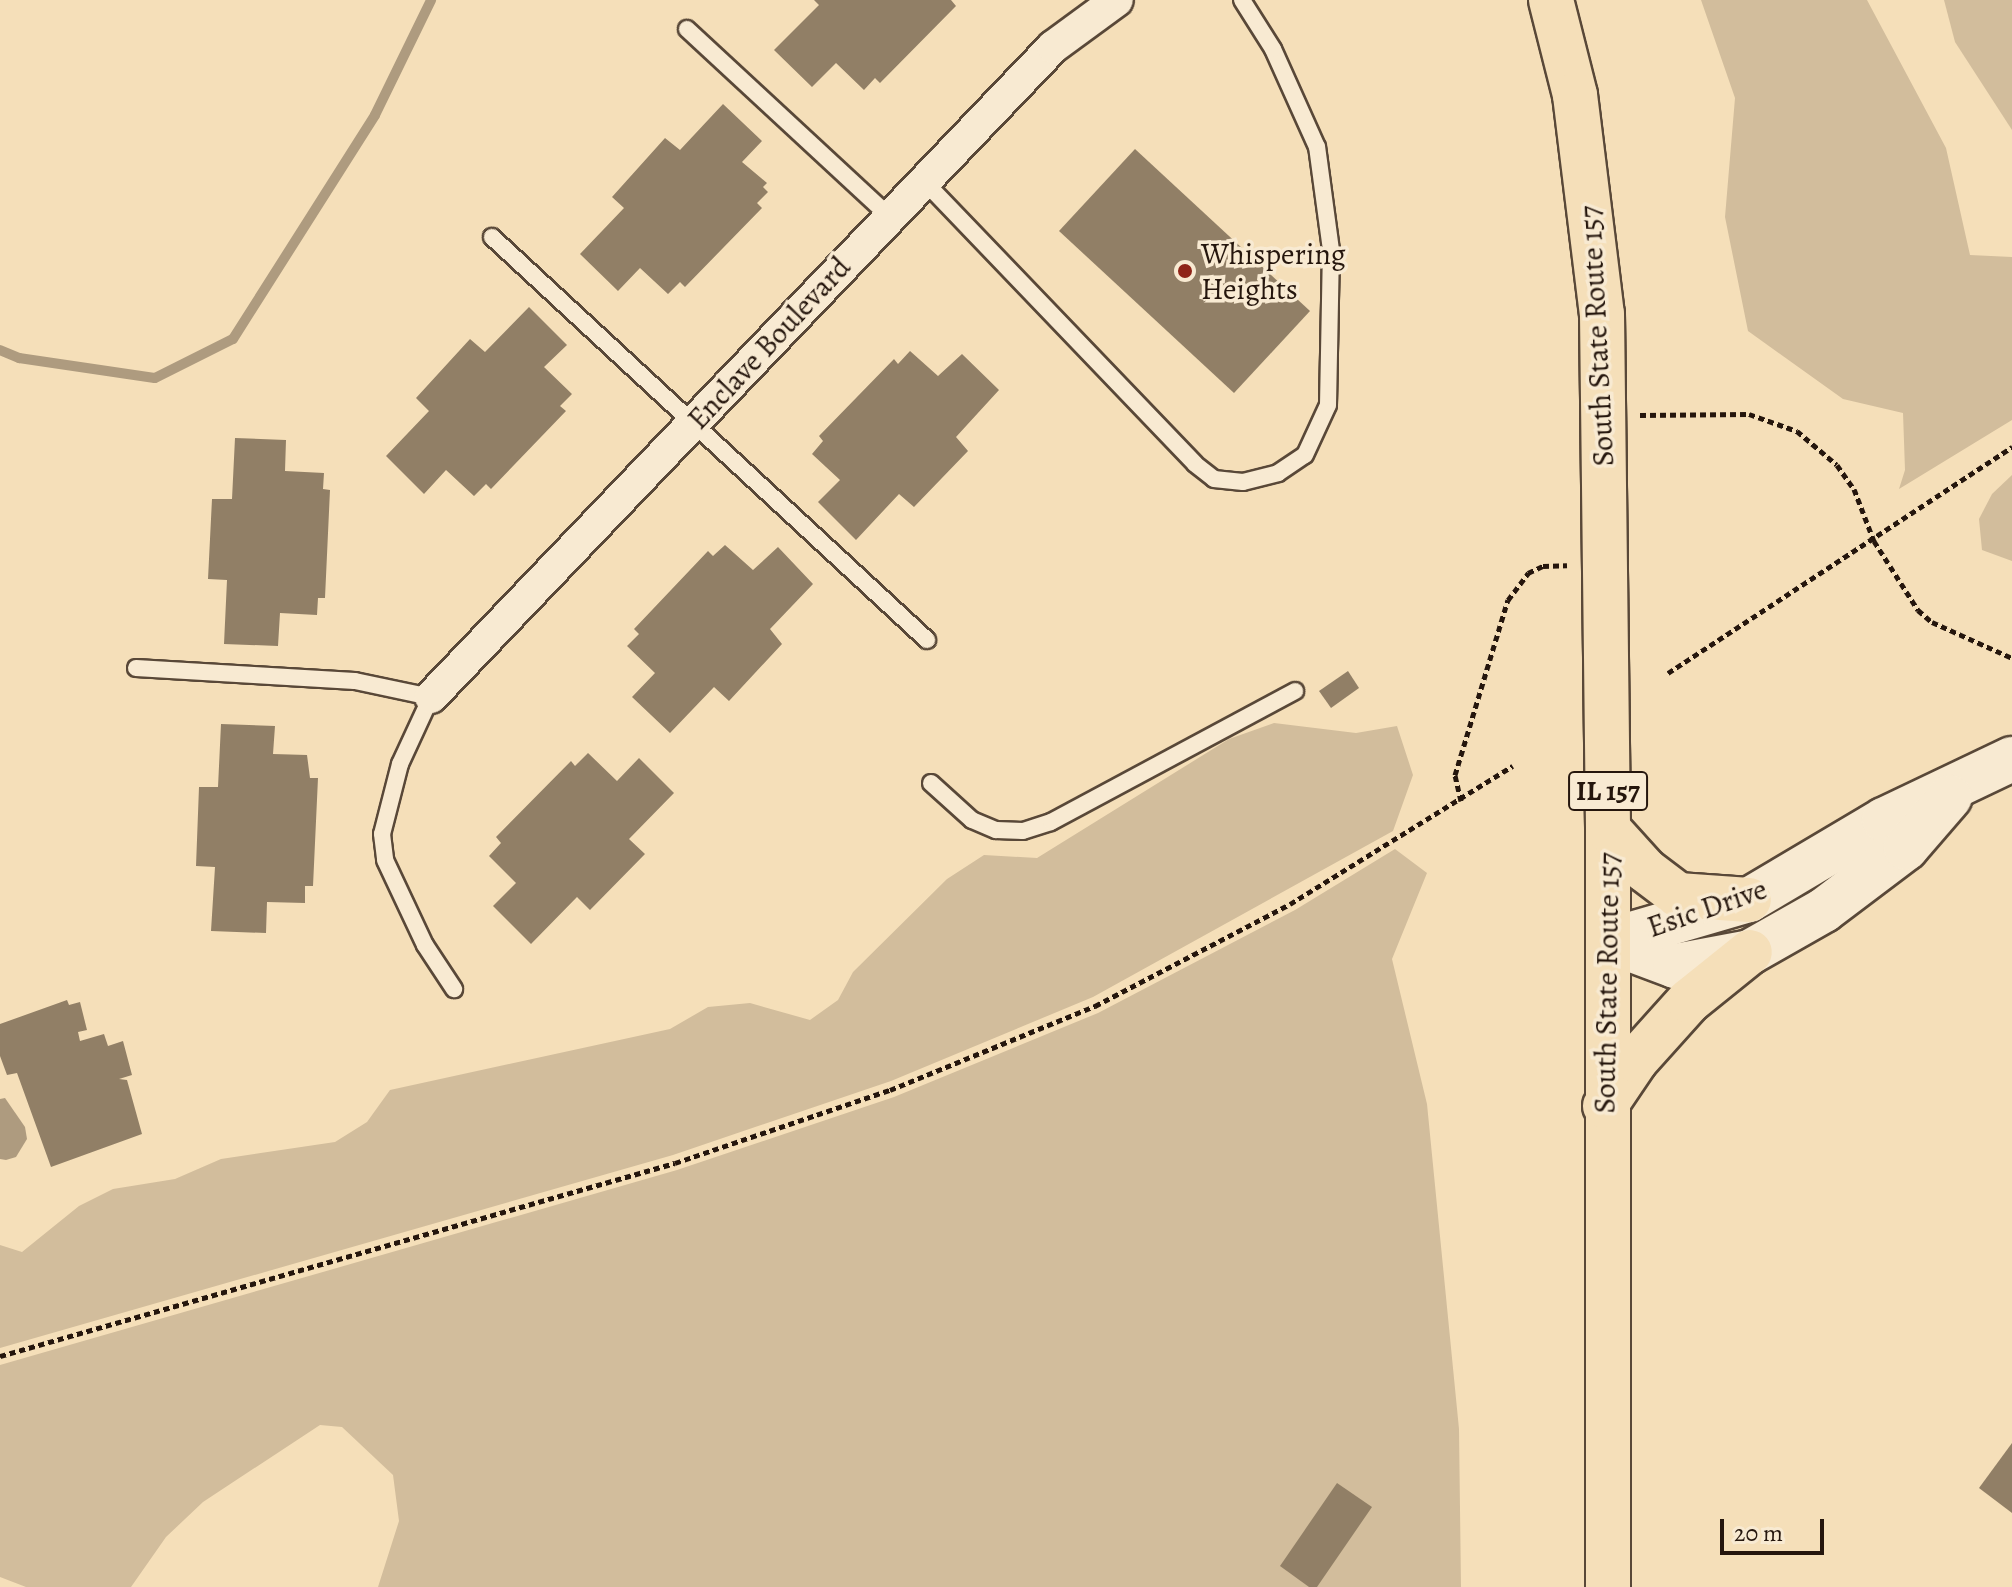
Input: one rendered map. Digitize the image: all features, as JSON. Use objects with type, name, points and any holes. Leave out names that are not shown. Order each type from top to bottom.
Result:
[{"type":"main road","name":"South State Route 157","points":[[1551,0],[1575,95],[1595,226],[1604,416],[1608,829],[1605,1106],[1608,1587]]},
{"type":"main road","points":[[1608,829],[1645,870],[1678,895],[1749,900]]},
{"type":"main road","points":[[1605,1106],[1636,1060],[1689,1001],[1750,952]]},
{"type":"street","name":"Enclave Boulevard","points":[[431,697],[888,215],[1053,47],[1117,0]]},
{"type":"street","name":"Esic Drive","points":[[1608,941],[1749,900],[1884,820],[1956,789],[2012,759]]},
{"type":"street","name":"Esic Drive","points":[[1608,941],[1675,966],[1750,952],[1824,910],[1906,848],[1956,789]]},
{"type":"lane","points":[[923,180],[1195,464],[1214,479],[1243,482],[1278,473],[1305,455],[1328,405],[1331,250],[1317,147],[1273,49],[1242,0]]},
{"type":"lane","points":[[687,29],[888,215]]},
{"type":"lane","points":[[492,237],[927,640]]},
{"type":"lane","points":[[136,668],[355,681],[431,697],[400,764],[382,834],[385,860],[425,945],[454,989]]},
{"type":"lane","points":[[931,783],[972,820],[996,830],[1023,831],[1051,822],[1295,691]]},
{"type":"path","points":[[1604,416],[1710,413],[1774,419],[1797,431],[1837,465],[1870,520],[1874,541],[1918,610],[1951,631],[2012,658]]},
{"type":"path","points":[[1668,673],[1874,541],[2012,447]]},
{"type":"path","points":[[1461,801],[1455,775],[1508,600],[1528,573],[1543,566],[1605,564]]},
{"type":"path","points":[[0,1356],[675,1163],[890,1090],[1095,1006],[1290,904],[1513,766]]},
{"type":"shaded area","points":[[1701,0],[1867,0],[1946,148],[1970,255],[2012,257],[2012,420],[1899,489],[1905,470],[1903,413],[1843,399],[1748,331],[1725,217],[1735,98]]},
{"type":"shaded area","points":[[1944,0],[2012,0],[2012,130],[1955,42]]},
{"type":"shaded area","points":[[2012,475],[2012,561],[1982,550],[1979,519],[1992,494]]},
{"type":"shaded area","points":[[1274,723],[1356,733],[1397,726],[1413,775],[1393,831],[1093,997],[891,1081],[673,1155],[0,1348],[0,1245],[22,1252],[79,1206],[113,1189],[175,1179],[221,1159],[335,1142],[367,1122],[390,1090],[670,1029],[708,1007],[750,1003],[810,1020],[838,1000],[853,972],[947,879],[984,855],[1037,858],[1229,739]]},
{"type":"shaded area","points":[[1395,849],[1427,873],[1392,959],[1427,1104],[1459,1429],[1461,1587],[378,1587],[399,1521],[393,1475],[342,1427],[320,1425],[203,1502],[166,1537],[131,1587],[26,1587],[0,1577],[0,1365],[677,1170],[894,1097],[1098,1013],[1295,910]]},
{"type":"shaded area","points":[[5,1098],[25,1127],[27,1139],[16,1157],[6,1160],[0,1159],[0,1099]]},
{"type":"building","points":[[814,0],[951,0],[956,6],[880,83],[875,78],[864,90],[836,63],[812,87],[774,50],[819,5]]},
{"type":"building","points":[[723,104],[762,141],[742,162],[767,183],[763,187],[768,192],[757,203],[762,208],[685,287],[680,282],[668,294],[640,268],[618,291],[580,254],[624,208],[612,197],[665,138],[680,150]]},
{"type":"building","name":"Whispering Heights","points":[[1135,149],[1310,311],[1234,393],[1059,231]]},
{"type":"building","points":[[529,307],[567,345],[544,367],[572,394],[560,406],[566,411],[491,489],[486,484],[474,496],[446,470],[424,494],[386,456],[429,411],[416,398],[470,339],[485,352]]},
{"type":"building","points":[[910,351],[938,376],[962,354],[999,390],[956,437],[968,451],[914,507],[899,494],[856,540],[818,502],[840,480],[812,454],[823,441],[819,436],[894,359],[898,364]]},
{"type":"building","points":[[235,438],[286,440],[285,471],[324,473],[323,489],[330,490],[325,598],[318,598],[317,615],[280,613],[278,646],[224,644],[227,580],[208,579],[212,499],[232,499]]},
{"type":"building","points":[[725,545],[753,570],[778,547],[813,584],[770,629],[782,644],[729,701],[714,687],[670,733],[632,697],[655,673],[627,646],[639,634],[634,629],[708,551],[713,556]]},
{"type":"building","points":[[1348,671],[1359,688],[1331,708],[1319,691]]},
{"type":"building","points":[[221,724],[275,726],[273,754],[307,755],[310,778],[318,778],[313,886],[305,886],[305,903],[267,902],[266,933],[211,931],[215,867],[196,866],[199,787],[218,787]]},
{"type":"building","points":[[588,753],[617,781],[639,758],[674,793],[629,839],[645,854],[590,910],[577,897],[531,944],[493,906],[516,883],[489,856],[501,843],[496,837],[571,761],[575,766]]},
{"type":"building","points":[[67,1000],[69,1005],[80,1002],[87,1030],[78,1032],[80,1041],[104,1034],[108,1046],[123,1041],[132,1075],[119,1079],[127,1080],[142,1134],[51,1167],[17,1073],[7,1075],[0,1056],[0,1024]]},
{"type":"building","points":[[2012,1443],[2012,1513],[1979,1488]]},
{"type":"building","points":[[1337,1483],[1372,1507],[1317,1587],[1309,1587],[1280,1566]]},
{"type":"waterway","points":[[0,350],[19,358],[155,378],[233,339],[375,115],[431,0]]},
{"type":"place","name":"Whispering Heights","points":[[1185,271]]}]
